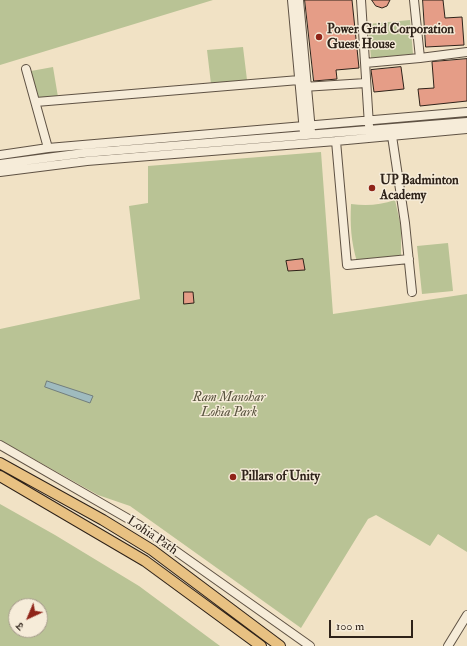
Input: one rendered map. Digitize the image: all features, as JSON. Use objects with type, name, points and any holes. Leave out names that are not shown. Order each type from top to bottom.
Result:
[{"type":"main road","name":"Lohia Path","points":[[0,463],[103,520],[152,550],[280,646]]},
{"type":"main road","name":"Lohia Path","points":[[0,476],[145,561],[261,646]]},
{"type":"street","points":[[292,0],[308,138]]},
{"type":"street","points":[[299,0],[302,85]]},
{"type":"street","points":[[361,0],[370,130]]},
{"type":"street","points":[[414,0],[420,58]]},
{"type":"street","points":[[365,63],[467,52]]},
{"type":"street","points":[[26,69],[48,148]]},
{"type":"street","points":[[36,102],[302,85],[366,83]]},
{"type":"street","points":[[0,155],[48,148],[467,112]]},
{"type":"street","points":[[0,172],[370,130],[467,122]]},
{"type":"street","points":[[0,164],[84,153],[308,138],[336,141],[467,129]]},
{"type":"street","points":[[392,136],[409,259],[412,292]]},
{"type":"street","points":[[336,141],[347,265],[409,259]]},
{"type":"street","points":[[0,445],[139,525],[310,646]]},
{"type":"street","points":[[448,646],[467,614]]},
{"type":"green space","points":[[0,0],[213,0],[0,65]]},
{"type":"green space","points":[[410,20],[413,54],[371,58],[368,24]]},
{"type":"green space","points":[[243,47],[247,80],[211,84],[207,50]]},
{"type":"green space","points":[[53,67],[58,97],[39,99],[31,71]]},
{"type":"green space","name":"Ram Manohar Lohia Park","points":[[321,152],[333,314],[467,294],[467,552],[438,534],[430,546],[376,515],[368,519],[301,628],[130,506],[98,495],[0,440],[0,329],[140,299],[129,206],[148,203],[148,166]]},
{"type":"green space","points":[[395,200],[401,227],[401,258],[378,257],[357,262],[351,233],[351,204],[373,205]]},
{"type":"green space","points":[[448,243],[453,291],[422,294],[417,246]]},
{"type":"green space","points":[[0,504],[55,535],[139,586],[220,646],[0,646]]},
{"type":"water","points":[[47,381],[93,396],[90,403],[45,387]]},
{"type":"building","points":[[305,0],[352,0],[359,68],[336,70],[337,79],[314,81]]},
{"type":"building","points":[[372,0],[390,0],[387,6],[382,8],[376,6]]},
{"type":"building","points":[[423,0],[443,0],[445,18],[462,17],[464,45],[426,47]]},
{"type":"building","points":[[467,59],[467,101],[420,106],[418,89],[434,88],[432,62]]},
{"type":"building","points":[[401,67],[404,89],[374,92],[371,70]]},
{"type":"building","points":[[303,259],[305,270],[288,271],[286,261]]},
{"type":"building","points":[[184,292],[193,292],[194,303],[184,304]]},
{"type":"place","name":"Power Grid Corporation Guest House","points":[[319,37]]},
{"type":"place","name":"UP Badminton Academy","points":[[372,188]]},
{"type":"place","name":"Pillars of Unity","points":[[233,477]]}]
